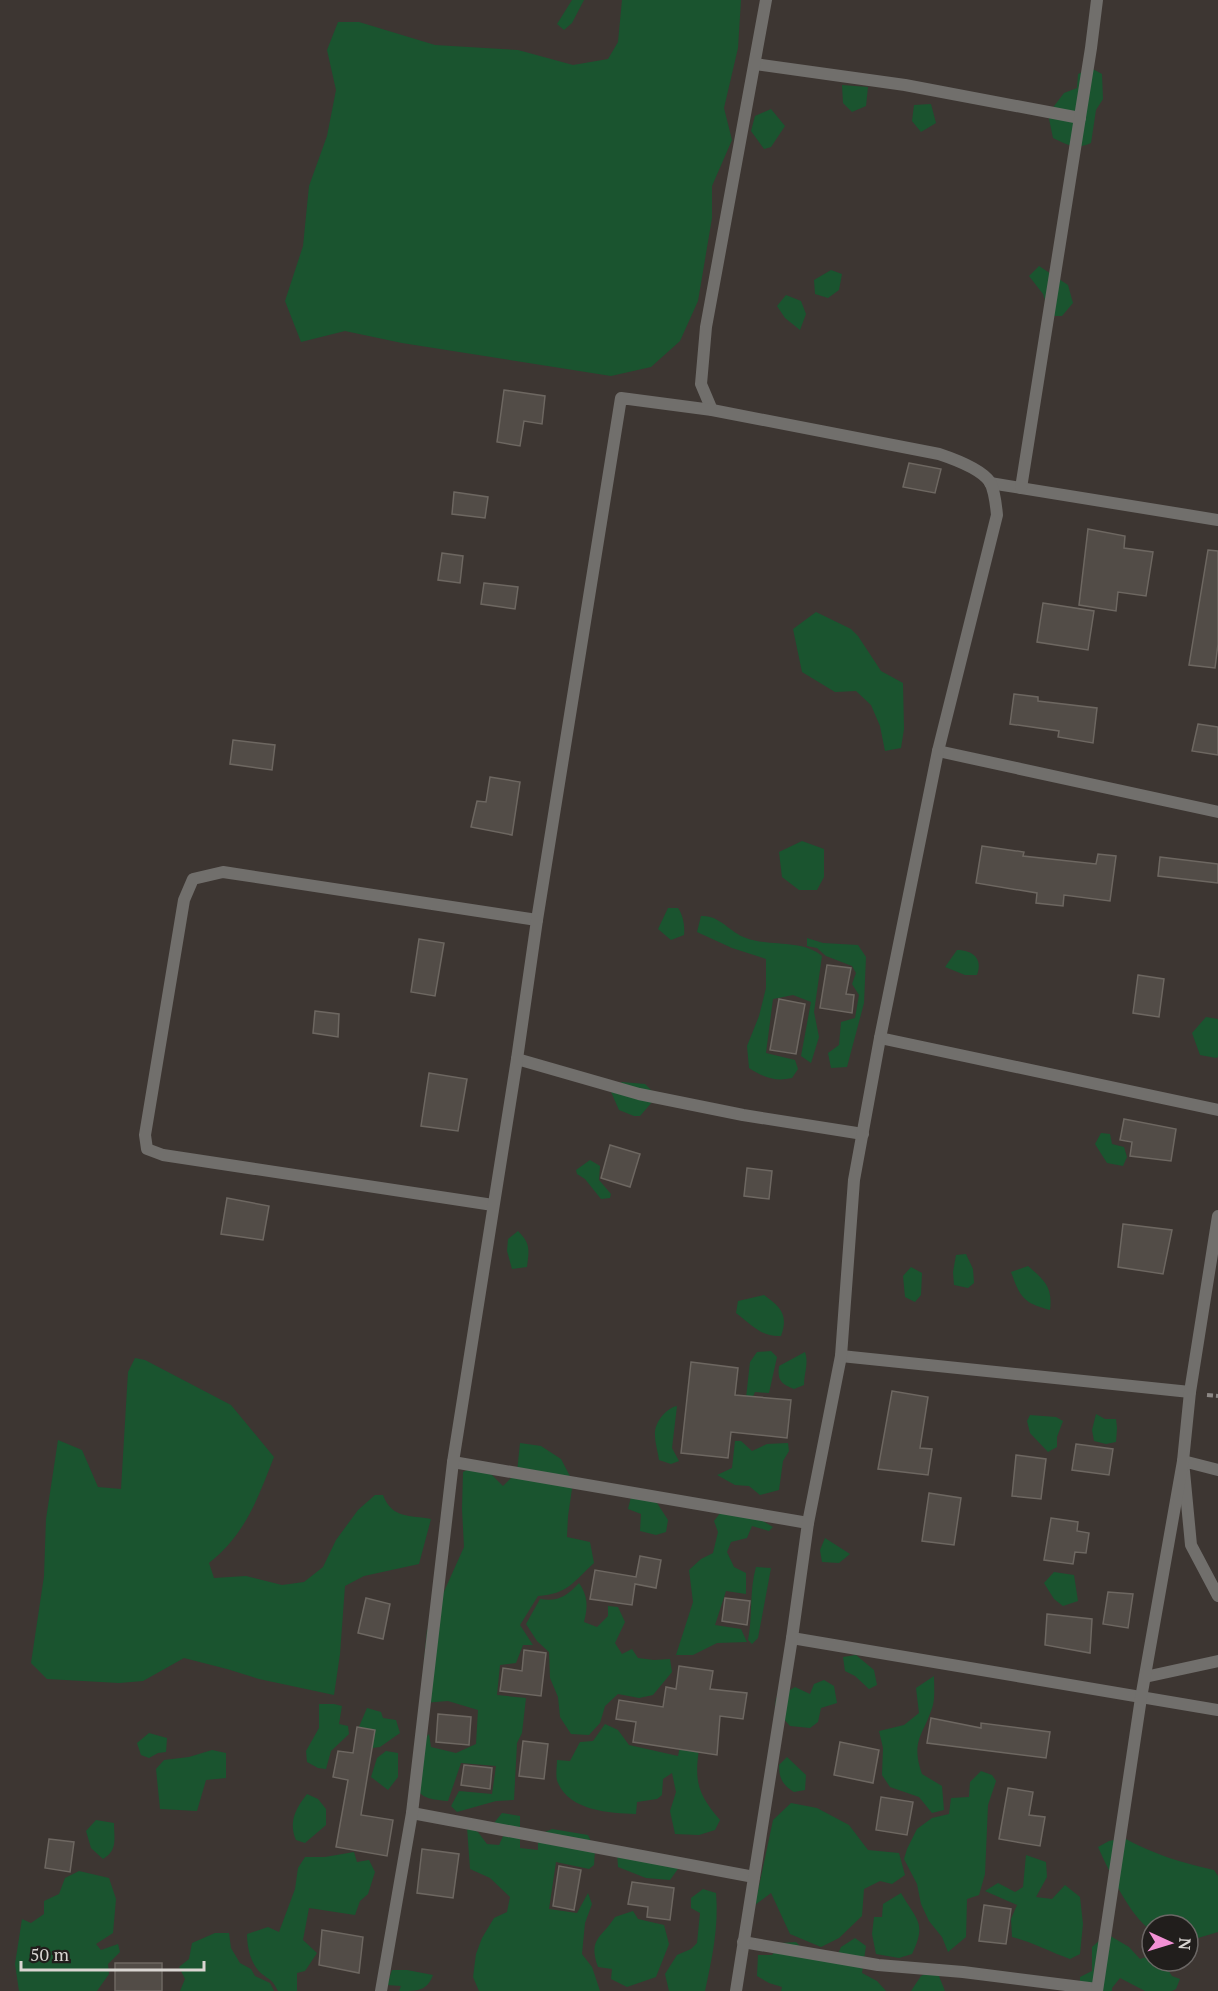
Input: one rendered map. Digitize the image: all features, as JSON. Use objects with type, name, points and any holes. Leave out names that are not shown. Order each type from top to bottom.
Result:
[{"type":"street","points":[[712,410],[701,384],[706,327],[766,0]]},
{"type":"street","points":[[1021,488],[1097,0]]},
{"type":"street","points":[[755,64],[906,85],[1080,118]]},
{"type":"street","points":[[381,1991],[411,1813],[453,1462],[621,398],[712,410],[939,454],[967,466],[990,483],[1218,520]]},
{"type":"street","points":[[736,1991],[808,1523],[841,1356],[854,1180],[938,751],[997,515],[990,483]]},
{"type":"street","points":[[938,751],[1218,812]]},
{"type":"street","points":[[493,1204],[163,1155],[147,1149],[145,1135],[184,900],[193,879],[223,872],[537,920]]},
{"type":"street","points":[[880,1038],[1218,1110]]},
{"type":"street","points":[[517,1059],[639,1094],[863,1134]]},
{"type":"street","points":[[743,1942],[878,1965],[963,1972],[1097,1990],[1141,1698],[1183,1461],[1191,1392],[1218,1216]]},
{"type":"street","points":[[841,1356],[1191,1392]]},
{"type":"street","points":[[1183,1461],[1218,1470]]},
{"type":"street","points":[[1183,1461],[1191,1545],[1218,1596]]},
{"type":"street","points":[[453,1462],[808,1523]]},
{"type":"street","points":[[792,1638],[1218,1710]]},
{"type":"street","points":[[1145,1677],[1218,1661]]},
{"type":"street","points":[[411,1813],[754,1877]]},
{"type":"green space","points":[[572,0],[584,0],[572,23],[564,30],[557,24]]},
{"type":"green space","points":[[622,0],[741,0],[738,48],[724,108],[732,140],[712,186],[712,218],[698,301],[680,341],[651,367],[611,376],[402,343],[345,331],[301,342],[285,301],[303,246],[309,186],[327,136],[336,90],[327,50],[338,22],[359,22],[435,45],[518,50],[573,65],[608,59],[618,42]]},
{"type":"green space","points":[[1091,68],[1102,74],[1103,99],[1096,110],[1091,143],[1072,146],[1053,138],[1048,114],[1064,93],[1077,88],[1078,74]]},
{"type":"green space","points":[[842,85],[868,87],[866,106],[852,112],[843,103]]},
{"type":"green space","points":[[931,104],[936,123],[921,132],[912,121],[914,105]]},
{"type":"green space","points":[[771,109],[785,126],[771,147],[764,149],[751,131],[755,116]]},
{"type":"green space","points":[[1039,266],[1068,285],[1073,303],[1062,316],[1050,316],[1043,294],[1029,276]]},
{"type":"green space","points":[[831,270],[842,274],[839,290],[828,298],[815,294],[814,280]]},
{"type":"green space","points":[[786,295],[801,301],[806,314],[800,330],[785,318],[777,306]]},
{"type":"green space","points":[[816,612],[851,629],[881,671],[903,683],[904,729],[901,748],[885,751],[880,726],[871,705],[856,691],[835,692],[802,672],[793,629]]},
{"type":"green space","points":[[802,841],[824,849],[824,877],[817,890],[799,890],[782,877],[779,852]]},
{"type":"green space","points":[[668,908],[678,908],[684,924],[684,935],[671,940],[658,929]]},
{"type":"green space","points":[[701,916],[714,918],[740,935],[755,941],[805,947],[822,956],[814,1012],[819,1037],[811,1063],[801,1056],[811,1002],[793,995],[773,999],[766,1053],[795,1060],[798,1069],[792,1078],[769,1078],[749,1068],[747,1046],[759,1016],[766,988],[766,959],[732,948],[697,932]]},
{"type":"green space","points":[[807,938],[823,943],[858,945],[866,957],[864,1003],[847,1067],[831,1068],[828,1053],[839,1045],[841,1022],[855,1018],[859,995],[852,984],[856,973],[852,966],[826,956],[817,948],[807,946]]},
{"type":"green space","points":[[957,950],[968,952],[978,960],[977,975],[965,975],[945,967]]},
{"type":"green space","points":[[1206,1017],[1218,1019],[1218,1057],[1216,1058],[1200,1055],[1192,1033]]},
{"type":"green space","points":[[622,1082],[645,1084],[654,1093],[653,1101],[640,1116],[619,1110],[611,1092]]},
{"type":"green space","points":[[1101,1133],[1110,1134],[1112,1144],[1124,1147],[1127,1157],[1123,1166],[1107,1163],[1095,1144]]},
{"type":"green space","points":[[590,1160],[600,1166],[599,1180],[611,1194],[610,1198],[601,1199],[585,1179],[577,1174],[576,1170]]},
{"type":"green space","points":[[518,1231],[528,1248],[527,1267],[512,1269],[507,1251],[508,1239]]},
{"type":"green space","points":[[966,1254],[973,1269],[974,1283],[968,1288],[954,1285],[953,1272],[956,1255]]},
{"type":"green space","points":[[1028,1266],[1049,1290],[1050,1310],[1028,1301],[1017,1288],[1011,1272]]},
{"type":"green space","points":[[911,1267],[922,1273],[921,1295],[915,1302],[905,1297],[903,1276]]},
{"type":"green space","points":[[764,1295],[782,1312],[784,1322],[781,1336],[762,1332],[736,1313],[738,1301]]},
{"type":"green space","points":[[771,1351],[777,1357],[769,1393],[755,1392],[751,1401],[746,1398],[750,1362],[757,1352]]},
{"type":"green space","points":[[805,1352],[804,1385],[794,1389],[781,1381],[779,1366]]},
{"type":"green space","points":[[135,1358],[145,1360],[231,1405],[274,1457],[249,1515],[232,1540],[209,1563],[214,1578],[246,1576],[282,1585],[304,1582],[323,1567],[336,1540],[358,1510],[375,1495],[383,1495],[391,1508],[397,1512],[431,1519],[419,1564],[364,1576],[345,1586],[340,1654],[334,1695],[259,1679],[184,1658],[143,1681],[119,1683],[47,1679],[31,1663],[44,1576],[46,1519],[58,1440],[82,1450],[98,1487],[121,1489],[128,1372]]},
{"type":"green space","points":[[677,1406],[672,1448],[679,1461],[671,1464],[659,1460],[655,1430],[665,1413]]},
{"type":"green space","points":[[1096,1414],[1105,1419],[1116,1419],[1116,1442],[1106,1444],[1094,1441],[1092,1430]]},
{"type":"green space","points":[[1030,1415],[1056,1417],[1063,1421],[1057,1437],[1057,1447],[1048,1452],[1030,1433],[1027,1421]]},
{"type":"green space","points":[[735,1441],[741,1441],[752,1451],[767,1444],[788,1443],[789,1451],[783,1461],[779,1490],[760,1495],[749,1486],[735,1485],[717,1475],[732,1468]]},
{"type":"green space","points":[[520,1443],[541,1446],[561,1459],[573,1482],[567,1537],[590,1542],[594,1563],[563,1590],[538,1596],[520,1625],[533,1645],[523,1645],[516,1663],[500,1665],[497,1695],[526,1698],[522,1733],[517,1743],[514,1800],[496,1801],[457,1812],[451,1806],[459,1791],[492,1794],[496,1766],[461,1763],[448,1801],[424,1796],[410,1779],[420,1765],[417,1746],[429,1734],[431,1747],[456,1753],[476,1744],[478,1710],[448,1701],[423,1703],[422,1683],[427,1630],[436,1622],[442,1596],[464,1547],[463,1472],[476,1465],[490,1473],[503,1486],[517,1472]]},
{"type":"green space","points":[[632,1493],[657,1503],[668,1520],[666,1532],[656,1535],[640,1531],[641,1514],[628,1509]]},
{"type":"green space","points":[[724,1508],[751,1514],[773,1527],[769,1531],[752,1526],[747,1538],[731,1542],[727,1552],[734,1567],[746,1573],[746,1594],[726,1591],[715,1625],[741,1629],[747,1642],[717,1643],[693,1655],[676,1655],[693,1602],[689,1570],[701,1559],[713,1553],[718,1532],[714,1521]]},
{"type":"green space","points":[[825,1538],[850,1554],[839,1563],[822,1562],[820,1550]]},
{"type":"green space","points":[[756,1567],[771,1568],[758,1638],[752,1644],[748,1640],[752,1585]]},
{"type":"green space","points":[[1054,1572],[1074,1575],[1078,1601],[1063,1606],[1054,1599],[1044,1583]]},
{"type":"green space","points":[[579,1583],[586,1602],[584,1622],[597,1627],[608,1616],[608,1606],[618,1607],[625,1622],[615,1643],[622,1654],[632,1649],[638,1658],[670,1659],[672,1672],[653,1695],[639,1698],[618,1694],[605,1706],[600,1723],[589,1735],[571,1734],[560,1717],[558,1697],[550,1678],[549,1652],[537,1641],[526,1624],[540,1599],[552,1600],[562,1597]]},
{"type":"green space","points":[[856,1655],[874,1670],[877,1685],[869,1689],[855,1676],[845,1671],[843,1657]]},
{"type":"green space","points":[[934,1676],[933,1705],[920,1738],[917,1753],[922,1774],[942,1786],[944,1810],[932,1813],[919,1797],[890,1787],[882,1775],[883,1748],[879,1731],[904,1725],[919,1713],[916,1688]]},
{"type":"green space","points":[[824,1680],[834,1686],[837,1703],[821,1708],[818,1722],[810,1728],[790,1726],[775,1709],[776,1698],[795,1687],[810,1694],[814,1684]]},
{"type":"green space","points":[[319,1704],[342,1706],[339,1724],[348,1726],[349,1734],[331,1751],[326,1769],[318,1768],[307,1762],[306,1751],[319,1728]]},
{"type":"green space","points":[[367,1708],[381,1712],[383,1718],[396,1720],[400,1733],[380,1747],[364,1749],[355,1736]]},
{"type":"green space","points":[[605,1724],[618,1730],[629,1745],[678,1756],[682,1736],[701,1733],[698,1780],[704,1798],[720,1820],[715,1830],[699,1835],[675,1834],[670,1811],[676,1792],[672,1773],[663,1779],[662,1795],[657,1799],[637,1802],[636,1814],[592,1809],[572,1800],[557,1781],[557,1760],[570,1761],[580,1742],[593,1741]]},
{"type":"green space","points":[[149,1733],[167,1738],[166,1752],[149,1758],[141,1755],[137,1743]]},
{"type":"green space","points":[[212,1750],[226,1753],[226,1778],[206,1780],[197,1811],[160,1809],[156,1769],[164,1760],[189,1757]]},
{"type":"green space","points":[[386,1751],[398,1753],[398,1777],[388,1790],[371,1777],[377,1758]]},
{"type":"green space","points":[[787,1757],[806,1775],[805,1790],[794,1792],[782,1781],[779,1765]]},
{"type":"green space","points":[[981,1771],[992,1775],[996,1781],[988,1805],[985,1874],[979,1895],[967,1899],[966,1937],[948,1952],[942,1937],[929,1921],[921,1904],[917,1884],[904,1859],[917,1829],[932,1818],[949,1814],[951,1798],[969,1797],[970,1782]]},
{"type":"green space","points":[[307,1794],[318,1799],[326,1809],[326,1825],[305,1843],[296,1840],[293,1821]]},
{"type":"green space","points":[[791,1803],[817,1808],[849,1825],[868,1850],[899,1853],[905,1875],[892,1884],[880,1881],[864,1889],[862,1916],[839,1938],[821,1947],[790,1934],[771,1893],[755,1905],[773,1820]]},
{"type":"green space","points":[[502,1813],[520,1816],[520,1848],[538,1850],[538,1835],[552,1829],[588,1835],[595,1850],[594,1865],[589,1869],[556,1862],[549,1909],[577,1913],[588,1893],[592,1904],[585,1923],[582,1954],[592,1967],[600,1991],[479,1991],[473,1977],[476,1954],[494,1918],[507,1912],[510,1897],[490,1878],[470,1869],[467,1827],[478,1832],[487,1844],[499,1845],[504,1834],[494,1823]]},
{"type":"green space","points":[[96,1820],[114,1823],[113,1848],[103,1859],[91,1848],[86,1831]]},
{"type":"green space","points":[[1124,1838],[1168,1857],[1214,1870],[1218,1876],[1218,1932],[1200,1937],[1200,1913],[1140,1913],[1140,1920],[1121,1893],[1098,1847],[1109,1841]]},
{"type":"green space","points":[[354,1852],[357,1862],[369,1860],[375,1872],[368,1894],[360,1901],[355,1915],[309,1908],[303,1940],[317,1953],[305,1971],[297,1973],[297,1991],[278,1991],[252,1961],[247,1934],[268,1927],[279,1932],[295,1889],[298,1868],[305,1857],[325,1857]]},
{"type":"green space","points":[[617,1853],[680,1866],[670,1880],[646,1878],[618,1867]]},
{"type":"green space","points":[[1026,1855],[1046,1862],[1047,1877],[1036,1897],[1052,1899],[1065,1885],[1080,1897],[1083,1924],[1080,1954],[1070,1959],[1012,1937],[1011,1919],[1017,1905],[985,1891],[998,1883],[1015,1892],[1023,1887]]},
{"type":"green space","points":[[79,1871],[109,1878],[116,1899],[113,1933],[96,1944],[101,1950],[118,1944],[120,1952],[108,1964],[109,1974],[97,1991],[19,1991],[15,1964],[22,1919],[31,1923],[44,1914],[44,1901],[59,1894],[65,1878]]},
{"type":"green space","points":[[703,1889],[716,1893],[717,1905],[714,1942],[705,1991],[669,1991],[665,1974],[677,1955],[691,1949],[697,1943],[700,1913],[691,1908],[691,1898]]},
{"type":"green space","points":[[901,1893],[918,1922],[919,1935],[912,1954],[899,1958],[876,1954],[872,1934],[874,1917],[882,1917],[883,1904]]},
{"type":"green space","points":[[633,1911],[638,1919],[664,1925],[669,1944],[656,1977],[627,1987],[611,1979],[612,1969],[598,1967],[594,1950],[598,1939],[615,1917]]},
{"type":"green space","points":[[215,1933],[229,1933],[231,1948],[240,1963],[251,1969],[255,1976],[270,1983],[274,1991],[180,1991],[185,1979],[179,1967],[189,1959],[192,1943]]},
{"type":"green space","points":[[1107,1934],[1129,1947],[1140,1959],[1140,1973],[1170,1973],[1180,1979],[1176,1989],[1145,1991],[1120,1978],[1112,1991],[1080,1991],[1080,1977],[1092,1971],[1092,1947]]},
{"type":"green space","points":[[855,1938],[866,1946],[862,1973],[877,1981],[886,1991],[781,1991],[782,1987],[757,1976],[758,1955],[772,1955],[781,1943],[796,1942],[808,1954],[838,1954],[841,1947]]},
{"type":"green space","points":[[936,1969],[945,1991],[911,1991],[921,1976]]},
{"type":"green space","points":[[392,1970],[407,1970],[433,1975],[428,1984],[421,1989],[399,1991],[401,1986],[387,1985]]},
{"type":"building","points":[[504,390],[545,396],[542,424],[524,421],[520,446],[497,442]]},
{"type":"building","points":[[909,463],[941,469],[935,493],[903,487]]},
{"type":"building","points":[[454,492],[488,497],[485,518],[452,514]]},
{"type":"building","points":[[1088,529],[1125,536],[1124,548],[1153,552],[1146,596],[1118,592],[1116,611],[1079,605]]},
{"type":"building","points":[[1208,550],[1218,551],[1218,644],[1215,668],[1189,665]]},
{"type":"building","points":[[442,553],[463,556],[460,583],[438,580]]},
{"type":"building","points":[[484,583],[518,587],[515,609],[481,604]]},
{"type":"building","points":[[1043,603],[1094,611],[1088,650],[1037,642]]},
{"type":"building","points":[[1014,694],[1038,697],[1038,701],[1097,708],[1093,743],[1058,737],[1059,731],[1010,724]]},
{"type":"building","points":[[1198,724],[1218,727],[1218,755],[1192,751]]},
{"type":"building","points":[[233,740],[275,745],[272,770],[230,764]]},
{"type":"building","points":[[490,777],[520,782],[512,835],[471,827],[477,801],[486,802]]},
{"type":"building","points":[[982,846],[1024,852],[1023,856],[1096,864],[1098,854],[1116,856],[1110,901],[1064,895],[1063,906],[1036,903],[1037,893],[976,883]]},
{"type":"building","points":[[1160,857],[1218,864],[1218,883],[1158,876]]},
{"type":"building","points":[[419,939],[444,943],[435,996],[411,992]]},
{"type":"building","points":[[827,965],[851,968],[846,994],[854,995],[852,1013],[820,1008]]},
{"type":"building","points":[[1138,975],[1164,979],[1159,1017],[1133,1013]]},
{"type":"building","points":[[779,999],[805,1004],[796,1054],[770,1050]]},
{"type":"building","points":[[315,1011],[339,1014],[338,1037],[313,1033]]},
{"type":"building","points":[[429,1073],[467,1079],[458,1131],[421,1126]]},
{"type":"building","points":[[1124,1119],[1176,1129],[1171,1161],[1130,1156],[1132,1142],[1120,1140]]},
{"type":"building","points":[[610,1145],[640,1154],[630,1187],[601,1178]]},
{"type":"building","points":[[747,1168],[772,1171],[769,1199],[744,1196]]},
{"type":"building","points":[[227,1198],[269,1206],[263,1240],[221,1234]]},
{"type":"building","points":[[1123,1224],[1172,1230],[1163,1274],[1118,1267]]},
{"type":"building","points":[[691,1362],[738,1368],[735,1395],[791,1400],[787,1438],[731,1432],[728,1458],[681,1453]]},
{"type":"building","points":[[892,1391],[928,1397],[920,1448],[932,1449],[928,1475],[878,1469]]},
{"type":"building","points":[[1076,1444],[1113,1449],[1109,1475],[1072,1470]]},
{"type":"building","points":[[1016,1455],[1046,1459],[1041,1499],[1012,1496]]},
{"type":"building","points":[[929,1493],[961,1498],[954,1545],[922,1541]]},
{"type":"building","points":[[1051,1518],[1078,1522],[1077,1531],[1089,1533],[1086,1553],[1075,1552],[1073,1564],[1044,1560]]},
{"type":"building","points":[[640,1556],[661,1560],[656,1588],[635,1584],[632,1605],[590,1599],[595,1570],[636,1577]]},
{"type":"building","points":[[1108,1592],[1133,1594],[1128,1628],[1103,1624]]},
{"type":"building","points":[[366,1598],[390,1604],[383,1639],[358,1633]]},
{"type":"building","points":[[725,1598],[750,1601],[747,1625],[722,1621]]},
{"type":"building","points":[[1047,1614],[1092,1619],[1090,1653],[1045,1645]]},
{"type":"building","points":[[524,1650],[546,1653],[541,1696],[500,1691],[503,1668],[522,1671]]},
{"type":"building","points":[[679,1666],[713,1671],[710,1689],[747,1693],[743,1719],[720,1716],[717,1755],[633,1742],[636,1722],[616,1719],[619,1700],[663,1707],[666,1687],[676,1689]]},
{"type":"building","points":[[438,1714],[471,1717],[469,1745],[436,1742]]},
{"type":"building","points":[[931,1718],[981,1728],[981,1723],[1050,1732],[1046,1758],[927,1743]]},
{"type":"building","points":[[357,1727],[375,1730],[361,1815],[393,1820],[387,1856],[336,1847],[348,1780],[333,1777],[338,1751],[353,1753]]},
{"type":"building","points":[[523,1741],[548,1744],[544,1779],[519,1776]]},
{"type":"building","points":[[840,1742],[879,1750],[873,1783],[834,1775]]},
{"type":"building","points":[[464,1765],[492,1768],[490,1789],[461,1785]]},
{"type":"building","points":[[1008,1788],[1033,1792],[1029,1815],[1045,1817],[1040,1846],[999,1839]]},
{"type":"building","points":[[881,1797],[913,1802],[907,1835],[876,1830]]},
{"type":"building","points":[[49,1839],[74,1842],[70,1872],[45,1868]]},
{"type":"building","points":[[422,1849],[459,1854],[453,1898],[417,1893]]},
{"type":"building","points":[[559,1866],[581,1870],[574,1910],[553,1906]]},
{"type":"building","points":[[632,1882],[674,1888],[670,1920],[647,1917],[648,1907],[628,1904]]},
{"type":"building","points":[[984,1905],[1011,1909],[1006,1944],[979,1941]]},
{"type":"building","points":[[322,1930],[363,1937],[359,1973],[319,1965]]},
{"type":"building","points":[[115,1963],[162,1963],[162,1991],[115,1991]]}]
